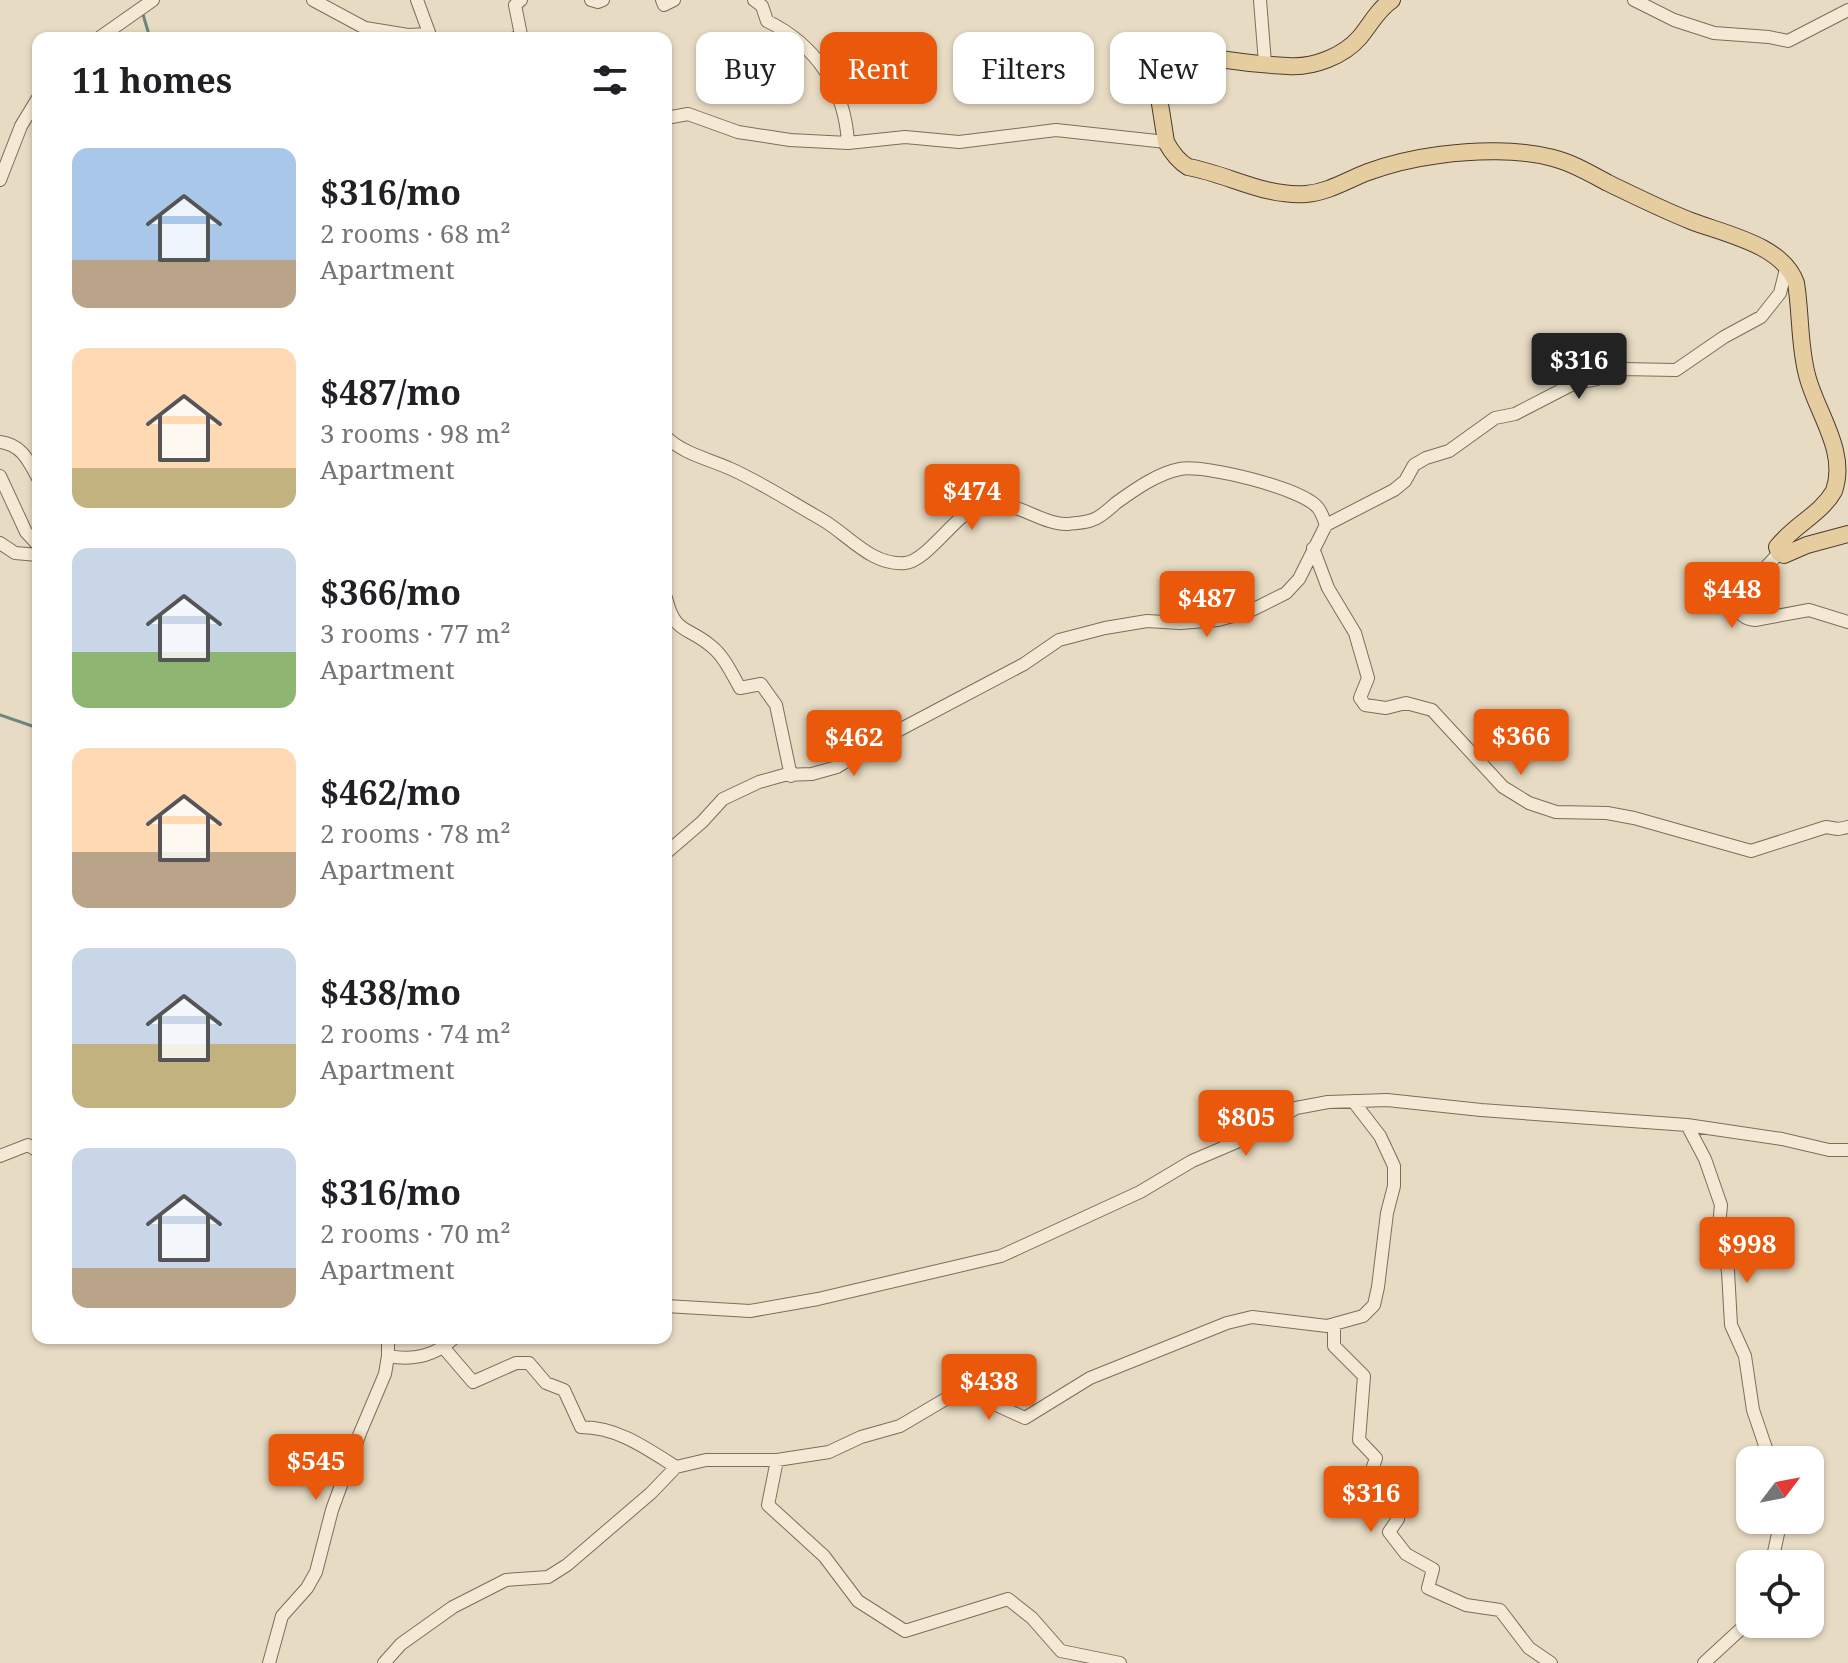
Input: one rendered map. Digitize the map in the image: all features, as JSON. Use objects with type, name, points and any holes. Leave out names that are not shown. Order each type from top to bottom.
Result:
[{"type":"main road","points":[[1392,0],[1359,38],[1335,55],[1307,65],[1238,61],[1182,49],[1164,54],[1155,72],[1166,142],[1179,162],[1268,191],[1304,194],[1331,189],[1383,167],[1438,155],[1535,154],[1556,158],[1665,210],[1779,257],[1787,264],[1796,283],[1806,373],[1814,397],[1832,429],[1841,470],[1835,490],[1777,547],[1779,553],[1784,555],[1848,534]]},
{"type":"street","points":[[108,32],[153,0]]},
{"type":"street","points":[[313,0],[365,28],[390,32]]},
{"type":"street","points":[[417,0],[429,32]]},
{"type":"street","points":[[520,32],[515,5],[521,0]]},
{"type":"street","points":[[591,0],[603,0]]},
{"type":"street","points":[[662,0],[664,5],[674,0]]},
{"type":"street","points":[[754,0],[762,6],[767,21],[792,33],[826,72],[839,95],[847,122],[848,143]]},
{"type":"street","points":[[1260,0],[1265,63]]},
{"type":"street","points":[[1634,0],[1674,20],[1714,33],[1788,41],[1848,10]]},
{"type":"street","points":[[0,180],[21,126],[32,108]]},
{"type":"street","points":[[672,117],[688,114],[738,132],[790,140],[848,143],[905,137],[959,142],[1056,130],[1166,142]]},
{"type":"street","points":[[672,847],[723,799],[759,782],[837,767],[884,738],[1031,660],[1059,640],[1147,621],[1180,623],[1218,620],[1248,612],[1286,593],[1299,579],[1326,525],[1380,499],[1405,481],[1414,465],[1449,451],[1495,418],[1515,414],[1575,383],[1597,379],[1621,369],[1676,370],[1724,337],[1761,317],[1780,293],[1787,264]]},
{"type":"street","points":[[0,442],[10,443],[23,452],[32,468]]},
{"type":"street","points":[[672,443],[730,468],[776,493],[839,529],[869,554],[889,563],[909,563],[976,506],[993,502],[1063,524],[1094,520],[1138,487],[1181,469],[1209,470],[1258,480],[1293,493],[1317,507],[1326,525]]},
{"type":"street","points":[[0,476],[32,538]]},
{"type":"street","points":[[0,543],[15,553],[32,554]]},
{"type":"street","points":[[1313,548],[1328,588],[1355,633],[1368,678],[1360,698],[1365,705],[1386,708],[1406,703],[1432,710],[1503,787],[1529,803],[1556,812],[1607,813],[1634,818],[1751,851],[1826,827],[1848,827]]},
{"type":"street","points":[[1779,553],[1739,596],[1736,606],[1739,612],[1755,620],[1809,610],[1848,622]]},
{"type":"street","points":[[672,617],[681,630],[714,648],[740,688],[761,684],[776,705],[791,776]]},
{"type":"street","points":[[672,1306],[750,1311],[818,1299],[1001,1256],[1140,1192],[1192,1161],[1246,1138],[1296,1108],[1328,1102],[1387,1100],[1687,1125],[1782,1139],[1829,1150],[1848,1150]]},
{"type":"street","points":[[384,1663],[401,1644],[453,1607],[506,1580],[548,1577],[567,1565],[651,1493],[676,1467],[706,1460],[777,1460],[829,1452],[861,1437],[900,1426],[949,1397],[970,1393],[1025,1418],[1090,1378],[1227,1323],[1252,1317],[1327,1326],[1363,1316],[1374,1305],[1386,1239],[1387,1213],[1394,1186],[1394,1166],[1389,1152],[1353,1101]]},
{"type":"street","points":[[1687,1125],[1705,1159],[1721,1205],[1718,1236],[1728,1271],[1731,1325],[1745,1356],[1753,1410],[1765,1446]]},
{"type":"street","points":[[0,1156],[28,1145],[32,1147]]},
{"type":"street","points":[[1334,1324],[1334,1346],[1364,1376],[1359,1440],[1376,1458],[1372,1470],[1399,1505],[1398,1519],[1389,1532],[1406,1554],[1433,1569],[1428,1588],[1466,1605],[1500,1610],[1529,1648],[1551,1663]]},
{"type":"street","points":[[269,1663],[282,1616],[312,1581],[332,1510],[360,1433],[383,1382],[388,1344]]},
{"type":"street","points":[[388,1356],[419,1358],[447,1344]]},
{"type":"street","points":[[443,1347],[473,1382],[516,1363],[529,1363],[546,1383],[564,1390],[581,1427],[599,1427],[618,1434],[676,1467]]},
{"type":"street","points":[[777,1460],[768,1505],[824,1556],[858,1601],[905,1631],[1008,1599],[1032,1618],[1061,1651],[1120,1663]]},
{"type":"street","points":[[1704,1663],[1736,1634]]},
{"type":"waterway","points":[[142,11],[148,32]]},
{"type":"waterway","points":[[0,715],[32,726]]}]
